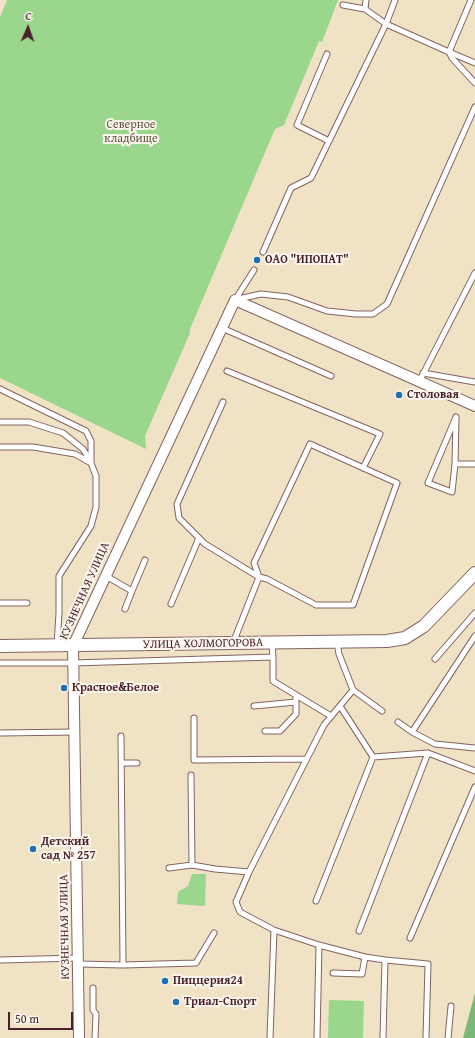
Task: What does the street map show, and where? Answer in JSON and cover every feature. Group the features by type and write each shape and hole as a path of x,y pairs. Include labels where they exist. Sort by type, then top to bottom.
{"street":[{"name":"КУЗНЕЧНАЯ УЛИЦА","path":"79,1038 73,646 235,300"},
{"path":"235,300 421,377 475,406"},
{"name":"УЛИЦА ХОЛМОГОРОВА","path":"0,646 387,641 405,638 424,626 475,572"}],"lane":[{"path":"365,9 366,0"},
{"path":"263,252 291,188 311,178 386,24 395,0"},
{"path":"471,0 450,52 452,58 475,83"},
{"path":"344,5 365,9 386,24 475,63"},
{"path":"327,54 297,126 329,141"},
{"path":"235,300 261,294 288,297 327,311 356,314 373,314 387,304 475,107"},
{"path":"235,300 254,270"},
{"path":"475,273 421,377 475,382"},
{"path":"222,328 331,376"},
{"path":"228,371 380,434 363,468"},
{"path":"0,389 86,431 91,441 91,463"},
{"path":"223,402 177,504 179,518 205,544 259,577 267,579 316,605 353,605 397,483 310,444 254,563 259,577 233,644"},
{"path":"456,417 456,456 455,464 452,492 428,483 456,417"},
{"path":"0,422 29,422 63,433 83,449 96,476 96,507 91,526 59,576 59,613 56,646"},
{"path":"0,447 33,447 54,450 75,454 91,463"},
{"path":"455,464 475,464"},
{"path":"170,604 199,538"},
{"path":"125,609 145,560"},
{"path":"106,576 132,591"},
{"path":"0,603 27,603"},
{"path":"435,659 475,613"},
{"path":"412,732 475,636"},
{"path":"337,642 339,654 353,690 382,711"},
{"path":"272,643 273,681 331,716"},
{"path":"0,663 73,663 272,657"},
{"path":"353,690 324,725 249,872 236,902 239,911 274,930 319,945 365,957 428,964 426,1038"},
{"path":"265,731 280,731 296,714 296,695"},
{"path":"254,706 296,702"},
{"path":"340,706 373,757"},
{"path":"194,718 194,760 306,759"},
{"path":"398,722 412,732 435,744 475,748"},
{"path":"0,733 74,732"},
{"path":"121,736 123,964"},
{"path":"373,757 428,753 475,771"},
{"path":"360,931 428,753"},
{"path":"316,901 373,757"},
{"path":"122,763 137,763"},
{"path":"191,776 192,865"},
{"path":"410,938 475,787"},
{"path":"169,868 192,865 249,872"},
{"path":"270,1038 274,930"},
{"path":"0,960 79,961 123,964 196,963 214,933"},
{"path":"316,1038 319,945"},
{"path":"333,973 362,974 365,957"},
{"path":"383,1038 386,960"},
{"path":"93,988 93,1010 96,1014 96,1038"},
{"path":"448,1038 451,1006"}],"green space":[{"name":"Северное кладбище","path":"7,0 338,0 322,42 319,41 284,125 275,129 190,329 190,333 145,436 146,449 0,378 0,17"},
{"path":"192,874 206,874 205,906 177,904 178,892 188,886"},
{"path":"475,993 475,1038 463,1038"},
{"path":"329,1000 364,1001 363,1038 328,1038"}],"place":[{"name":"ОАО \"ИПОПАТ\"","path":"257,260"},
{"name":"Столовая","path":"399,395"},
{"name":"Красное&Белое","path":"64,688"},
{"name":"Детский сад № 257","path":"33,849"},
{"name":"Пиццерия24","path":"165,981"},
{"name":"Триал-Спорт","path":"176,1002"}]}
